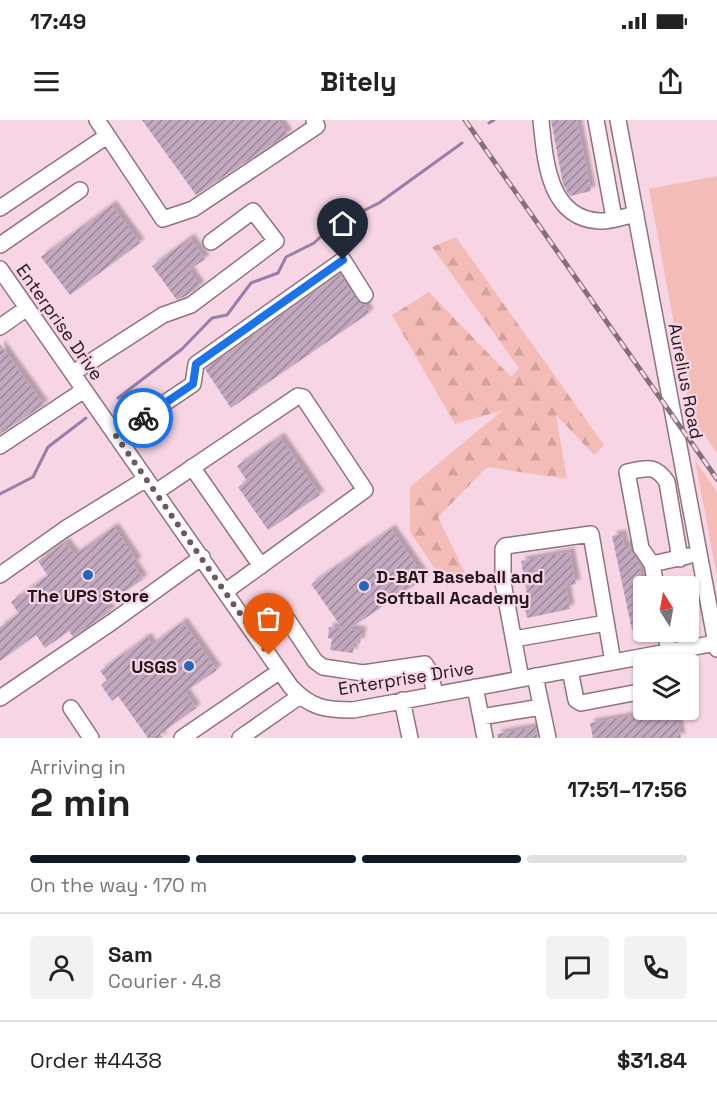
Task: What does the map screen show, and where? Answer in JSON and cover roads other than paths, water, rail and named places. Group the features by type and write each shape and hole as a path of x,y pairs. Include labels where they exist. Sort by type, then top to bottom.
{"street":[{"path":"97,120 163,219 193,209 317,126 314,120"},
{"path":"541,120 545,163 557,196 578,216 600,221 636,214"},
{"path":"596,120 614,218"},
{"name":"Aurelius Road","path":"620,120 716,646"},
{"path":"0,208 108,136"},
{"path":"0,245 80,190"},
{"path":"73,373 164,315 190,305 276,241 253,211 211,242"},
{"path":"116,436 193,384 196,364 343,260 365,295"},
{"name":"Enterprise Drive","path":"0,269 6,291 27,308 280,671 300,696 312,705 330,710 353,710 669,652 716,646"},
{"path":"0,327 27,308"},
{"path":"0,447 84,390"},
{"path":"156,492 298,396 303,397 365,490 226,591"},
{"path":"192,467 261,566"},
{"path":"654,576 652,564 641,548 627,472 650,468 661,473 667,482 680,559"},
{"path":"0,575 65,529 146,479"},
{"path":"548,738 541,707 514,639 503,583 502,557 505,546 591,534 613,662"},
{"path":"652,564 699,553"},
{"path":"0,698 202,557"},
{"path":"248,623 271,610 279,610 315,661 323,667 363,673 425,664 430,672 435,694"},
{"path":"514,639 606,623"},
{"path":"667,642 669,652"},
{"path":"570,670 576,700 581,703 633,693"},
{"path":"182,738 280,671"},
{"path":"475,687 485,738"},
{"path":"249,736 300,696"},
{"path":"402,700 410,738"},
{"path":"481,717 541,707"},
{"path":"71,708 91,738"}],"waterway":[{"path":"489,123 494,120"},
{"path":"118,398 182,349 212,318 227,315 251,283 278,273 286,257 314,243 331,227 379,203 462,143"},
{"path":"0,494 33,477 48,447 86,418"}],"railway":[{"path":"465,120 717,479"}],"place":[{"name":"The UPS Store","path":"88,575"},
{"name":"D-BAT Baseball and Softball Academy","path":"364,586"},
{"name":"USGS","path":"189,666"}]}
